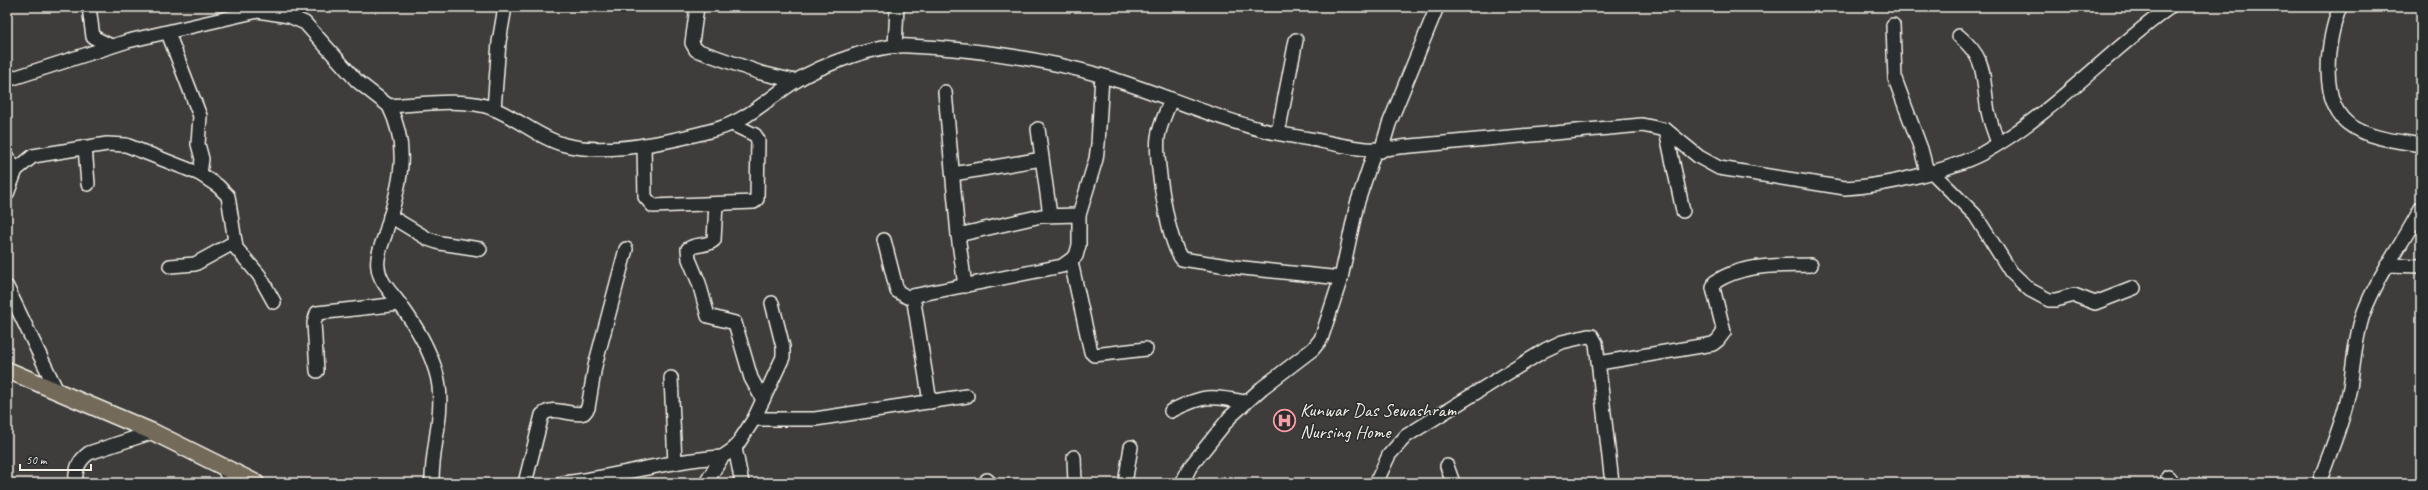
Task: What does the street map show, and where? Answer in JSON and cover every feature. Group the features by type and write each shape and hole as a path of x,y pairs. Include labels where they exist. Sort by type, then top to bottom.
{"main road":[{"path":"7,370 58,393 153,432 256,483"}],"street":[{"path":"89,7 93,37 111,46"},
{"path":"494,109 499,42 505,7"},
{"path":"697,7 692,43 696,50 761,73 795,81"},
{"path":"895,47 897,7"},
{"path":"1182,483 1190,467 1202,450 1245,402 1313,349 1326,329 1341,278 1357,204 1388,124 1437,7"},
{"path":"389,106 467,103 484,105 552,141 568,145 612,148 644,145 718,129 732,124 795,81 862,53 905,45 1004,54 1102,76 1258,129 1378,150 1642,125 1666,130 1699,157 1719,168 1790,178 1834,188 1864,187 1929,172 1982,153 1998,144 2063,95 2137,31 2170,7"},
{"path":"2340,7 2334,22 2328,65 2332,100 2336,111 2353,127 2372,135 2421,145"},
{"path":"7,80 111,46 258,11 289,11 305,23 358,81 389,106 398,124 402,149 402,168 378,267 388,289 400,304 431,356 439,381 440,399 432,483"},
{"path":"1893,25 1895,78 1929,172 1975,215 2011,272 2030,290 2040,296 2056,300 2074,295 2095,303 2134,288"},
{"path":"168,33 200,116 198,144 202,159 200,174"},
{"path":"1959,36 1976,52 1982,64 1986,83 1987,106 1998,144"},
{"path":"1278,133 1296,40"},
{"path":"884,240 897,291 907,298 1062,266 1071,262 1076,256 1079,245 1079,215 1096,159 1102,76"},
{"path":"945,92 958,235 965,286"},
{"path":"1171,99 1161,127 1158,156 1164,198 1176,247 1182,259 1234,267 1341,278"},
{"path":"644,145 646,197 653,206 754,202 757,199 758,140 755,135 732,124"},
{"path":"1038,129 1050,215"},
{"path":"1666,130 1683,210"},
{"path":"7,194 16,170 26,160 42,153 85,147 117,144 126,145 200,174 218,186 228,196 238,252 267,286 274,302"},
{"path":"85,147 88,184"},
{"path":"7,157 16,170"},
{"path":"953,174 1042,159"},
{"path":"716,204 714,240 711,243 692,246 688,249 688,259 699,283 708,316 735,323 751,378 763,400"},
{"path":"2319,483 2333,446 2350,388 2358,330 2370,296 2421,208"},
{"path":"958,235 1050,215 1079,215"},
{"path":"390,216 428,239 440,243 480,249"},
{"path":"170,266 195,264 235,242"},
{"path":"525,483 542,416 553,410 579,414 584,413 588,408 595,366 626,249"},
{"path":"1071,262 1091,352 1094,355 1146,349"},
{"path":"1598,363 1713,344 1724,332 1714,288 1715,282 1732,274 1762,265 1811,265"},
{"path":"2387,265 2421,266"},
{"path":"7,287 58,393"},
{"path":"913,296 930,402"},
{"path":"706,483 722,456 734,448 754,419 782,357 783,347 772,303"},
{"path":"317,371 314,323 317,313 400,304"},
{"path":"1376,483 1389,455 1406,436 1545,350 1575,338 1592,336 1596,343 1612,483"},
{"path":"672,378 675,462"},
{"path":"754,419 815,420 967,396"},
{"path":"1171,411 1193,401 1211,396 1245,402"},
{"path":"75,483 76,469 81,459 89,453 153,432"},
{"path":"1125,483 1131,447"},
{"path":"734,448 742,483"},
{"path":"562,483 599,479 696,458 722,456"},
{"path":"1074,457 1075,483"},
{"path":"1447,466 1453,483"},
{"path":"224,468 230,483"}],"place":[{"name":"Kunwar Das Sewashram Nursing Home","path":"1285,421"}]}
